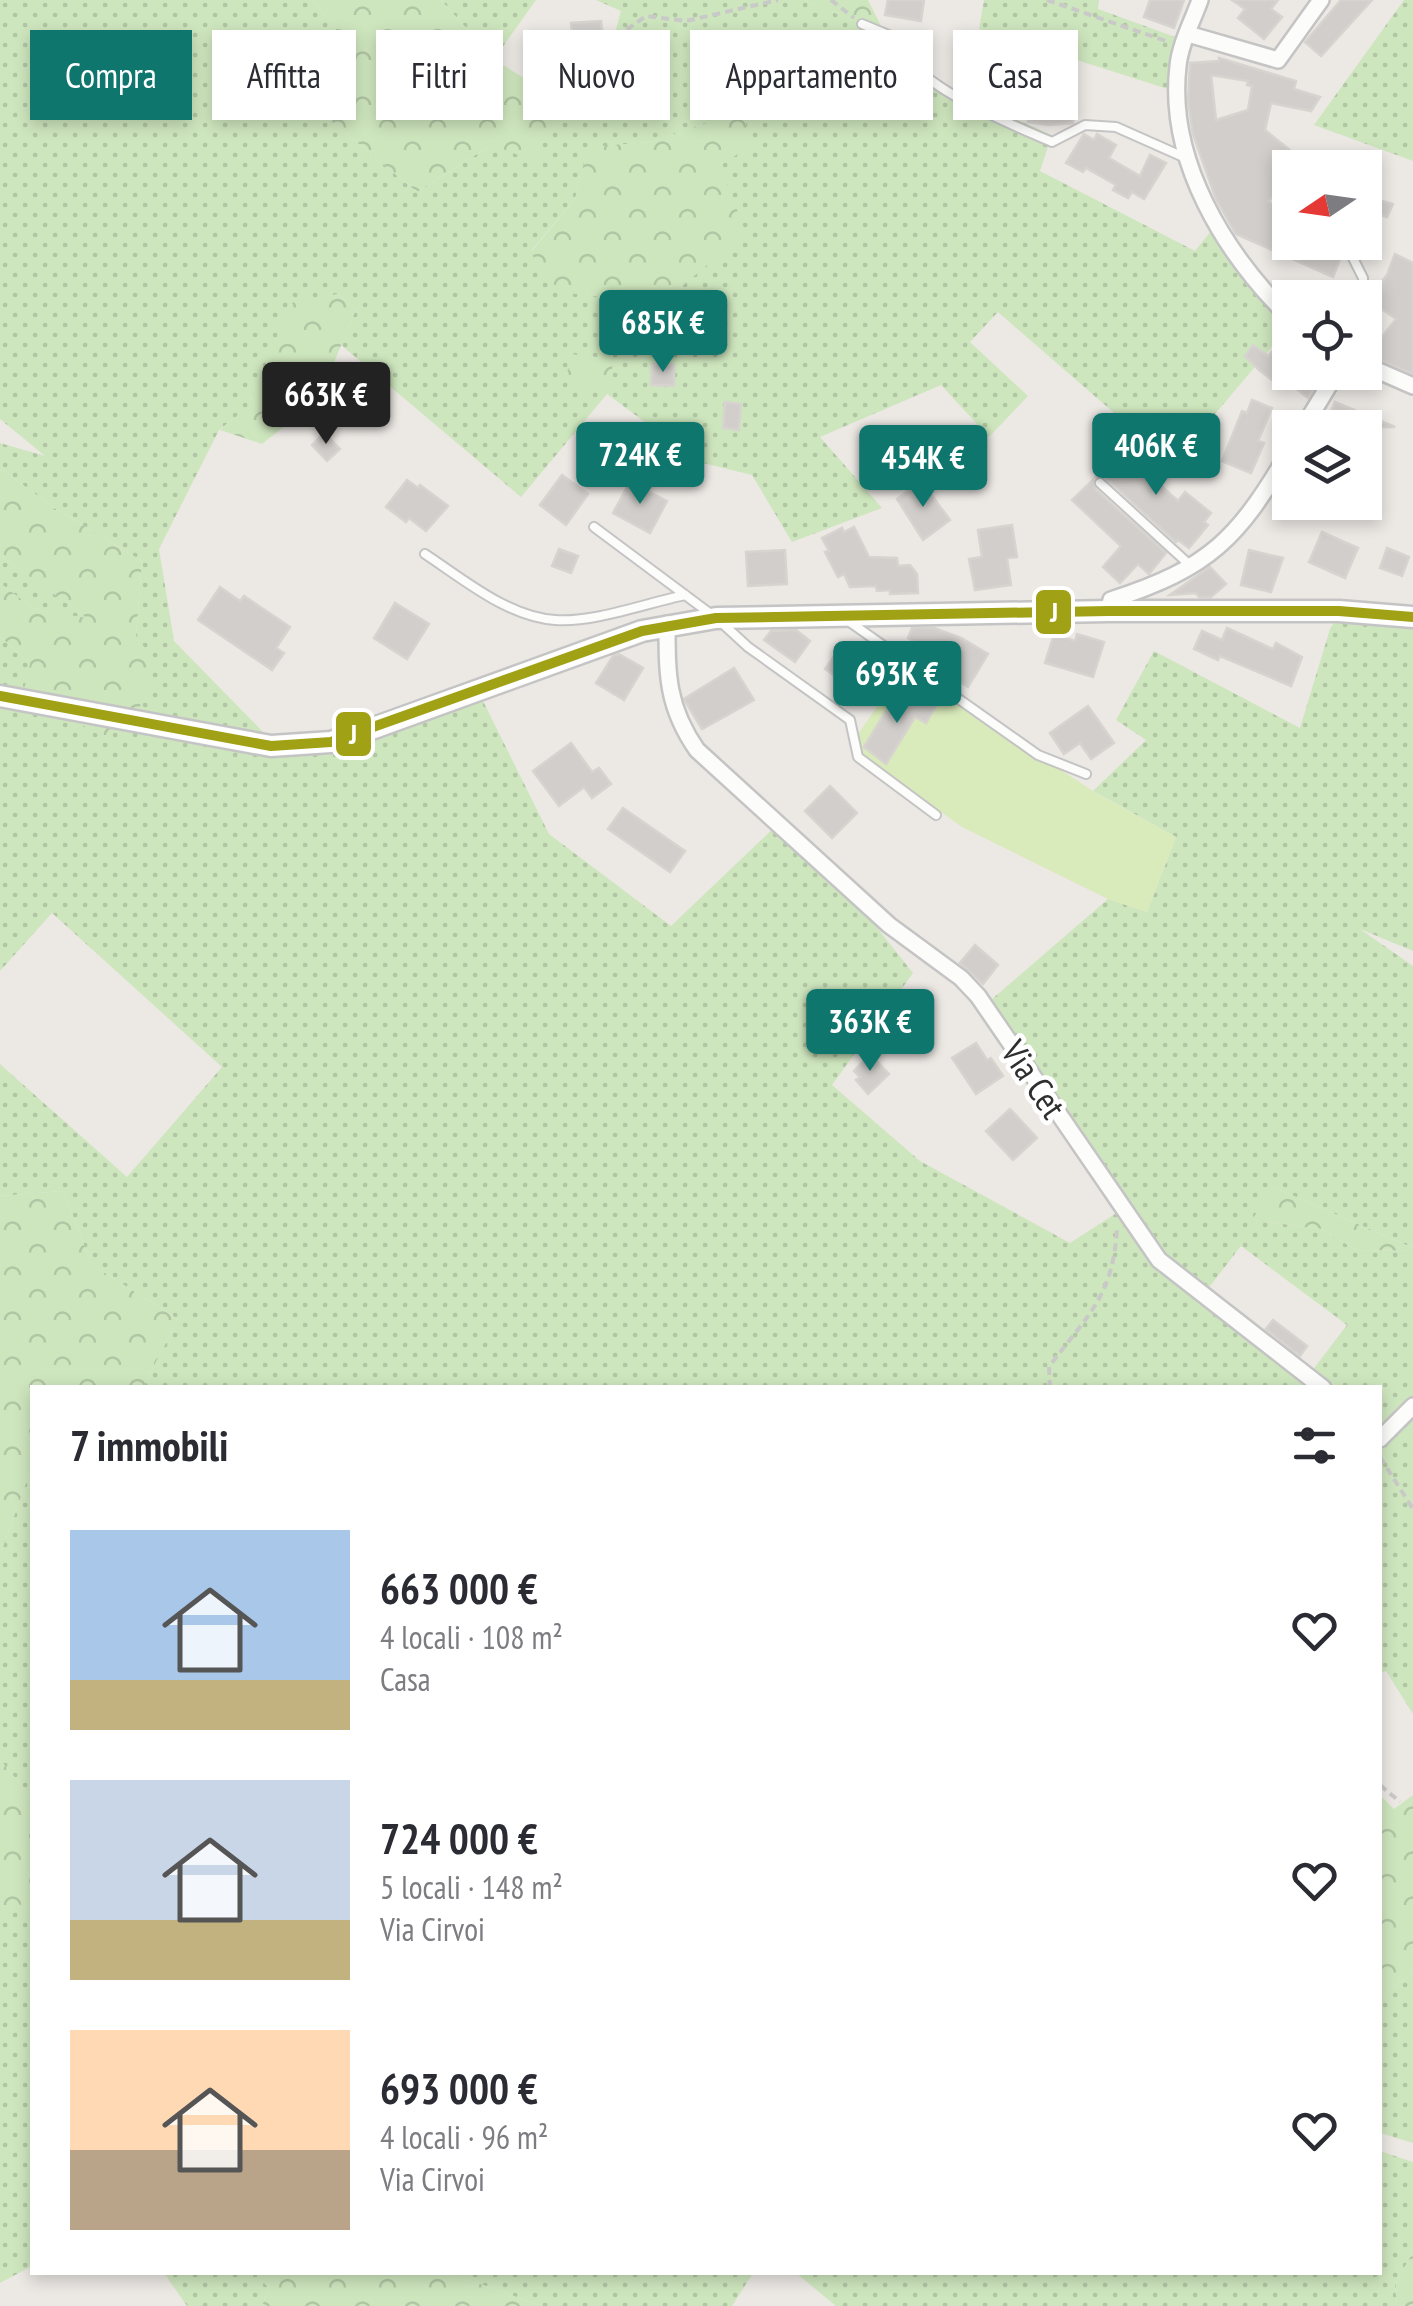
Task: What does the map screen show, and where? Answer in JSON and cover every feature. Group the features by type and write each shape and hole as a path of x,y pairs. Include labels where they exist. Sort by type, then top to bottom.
{"street":[{"path":"1200,0 1178,64 1178,106 1188,159 1196,186 1234,251 1272,296"},
{"path":"1188,34 1278,60 1322,0"},
{"path":"1382,372 1413,386"},
{"path":"1108,611 1111,600 1164,583 1234,534 1272,479"},
{"path":"0,696 241,742 300,746 360,733 667,624 716,618 1108,611 1339,611 1413,617"},
{"name":"Via Cet","path":"667,624 668,691 697,750 890,925 961,978 978,996 1159,1260 1318,1385"},
{"path":"1382,1437 1413,1406"}],"lane":[{"path":"862,24 896,38 899,52 912,68 1052,142 1084,125 1116,127 1188,159"},
{"path":"1100,482 1192,567"},
{"path":"594,528 850,720 858,756 936,815"},
{"path":"424,554 510,607 553,620 574,620 684,594"},
{"path":"841,616 1038,755 1086,774"}],"path":[{"path":"626,30 646,16 686,21 778,0"},
{"path":"830,0 862,24"},
{"path":"1047,0 1166,39 1178,84"},
{"path":"1050,1385 1049,1367 1093,1313 1115,1263 1119,1204"},
{"path":"1382,1460 1413,1509"},
{"path":"1382,1787 1400,1802"}],"green space":[{"path":"0,0 312,0 336,30 212,30 212,120 331,120 417,192 491,145 543,134 566,120 670,120 670,30 616,30 621,11 596,0 804,0 862,24 856,30 690,30 690,120 717,120 650,142 588,148 575,199 531,251 719,166 741,120 933,120 933,83 953,92 953,120 1018,120 1052,135 1040,171 1195,251 1219,221 1272,290 1272,346 1178,458 1113,412 998,312 970,342 1028,396 989,437 941,385 820,437 882,508 792,542 752,475 699,462 607,394 521,497 341,345 356,309 338,294 291,304 248,408 219,430 159,549 174,641 264,733 360,744 482,699 549,834 671,926 780,822 827,865 913,973 832,1085 920,1161 1070,1243 1129,1205 991,1000 1108,899 1147,912 1176,837 1093,791 1146,740 1116,720 1154,651 1300,728 1330,629 1347,602 1413,611 1413,951 1360,929 1413,966 1413,1248 1273,1187 1253,1220 1322,1229 1356,1250 1413,1251 1413,1714 1386,1671 1382,1672 1382,1385 144,1385 178,1319 92,1265 63,1191 0,1196 0,1064 127,1177 222,1067 52,913 0,971 0,636 30,664 136,636 142,561 54,508 0,468 0,443 45,456 0,419","holes":["1241,1246 1347,1325 1305,1380 1207,1290"]},
{"path":"312,0 441,0 468,30 376,30 376,120 503,120 503,65 523,78 523,120 566,120 543,134 538,162 491,145 417,192 331,121 356,120 356,30 336,28"},
{"path":"441,0 536,0 503,46 503,30 468,30"},
{"path":"804,0 868,0 881,26 855,30 861,24"},
{"path":"984,0 1099,0 1098,9 1178,38 1171,90 1078,60 1078,30 979,29"},
{"path":"1404,0 1413,0 1413,161 1314,125"},
{"path":"715,120 746,120 748,147 720,166 746,233 660,304 552,291 531,252 575,199 588,147 650,142"},
{"path":"338,294 356,309 319,399 262,444 220,430 248,407 291,303"},
{"path":"570,354 614,359 607,394 566,382"},
{"path":"0,468 54,508 142,561 136,636 156,663 139,709 104,738 24,690 30,664 0,636 0,583 34,609 87,618 0,555"},
{"path":"0,555 89,619 34,609 0,583"},
{"path":"904,667 1096,793 1176,837 1147,912 1108,899 962,827 850,746"},
{"path":"1273,1187 1413,1251 1356,1250 1322,1229 1252,1220"},
{"path":"63,1191 92,1265 178,1319 144,1385 30,1385 30,1472 0,1555 0,1196"},
{"path":"30,1472 30,1796 0,1760 0,1555"},
{"path":"0,1760 30,1796 30,1912 14,1900 0,1915"},
{"path":"1413,1795 1413,1973 1382,1996 1382,1797 1394,1809"},
{"path":"14,1899 30,1912 30,2267 0,2283 0,1915"},
{"path":"1413,1973 1413,2143 1382,2134 1382,1996"},
{"path":"1382,2152 1413,2162 1413,2252 1395,2285 1397,2306 836,2306 798,2275 1382,2275"},
{"path":"1413,2252 1413,2306 1397,2306 1395,2285"},
{"path":"165,2275 257,2275 269,2288 262,2306 187,2306"},
{"path":"257,2275 456,2275 541,2306 262,2306 269,2288"},
{"path":"456,2275 752,2275 732,2306 541,2306"}],"building":[{"path":"888,0 924,0 921,21 885,15"},
{"path":"1150,0 1184,0 1174,28 1144,17"},
{"path":"1232,0 1278,0 1271,9 1282,17 1264,39 1238,18 1245,9"},
{"path":"1341,0 1372,0 1321,56 1305,42"},
{"path":"601,21 602,30 572,30 571,23"},
{"path":"1219,58 1296,81 1294,89 1320,97 1311,111 1271,103 1265,130 1290,150 1272,150 1272,198 1268,201 1272,204 1272,250 1236,234 1216,199 1193,134 1188,101 1190,63","holes":["1211,75 1248,81 1247,85 1252,86 1248,110 1216,120"]},
{"path":"1028,120 1073,120 1048,125"},
{"path":"1084,134 1094,140 1097,134 1116,145 1109,158 1140,176 1150,155 1166,163 1144,199 1132,192 1128,198 1113,190 1116,185 1086,168 1083,172 1066,163"},
{"path":"1382,201 1393,204 1387,217 1382,215"},
{"path":"1395,254 1413,263 1413,374 1382,360 1382,337 1396,319 1382,309 1382,281"},
{"path":"1295,260 1340,260 1333,277"},
{"path":"1253,345 1268,356 1272,352 1272,380 1259,370 1245,356"},
{"path":"652,364 674,365 674,386 651,385"},
{"path":"1252,400 1272,408 1258,441 1264,443 1251,473 1222,461 1242,411 1247,413"},
{"path":"725,402 741,404 739,430 723,428"},
{"path":"1335,402 1354,410 1332,410"},
{"path":"324,433 340,449 327,461 312,445"},
{"path":"1131,448 1151,466 1146,472 1178,501 1185,492 1211,513 1204,522 1208,525 1189,548 1176,542 1105,477 1096,477 1119,451 1124,455"},
{"path":"562,475 588,494 566,525 540,505"},
{"path":"407,480 448,506 426,531 386,507"},
{"path":"1093,480 1095,489 1166,553 1149,574 1138,564 1120,583 1103,567 1121,546 1072,500"},
{"path":"921,481 950,520 923,540 897,499"},
{"path":"630,482 667,501 650,533 613,513"},
{"path":"1012,525 1017,557 1007,558 1011,585 975,590 969,559 982,557 978,530"},
{"path":"854,527 869,557 897,558 898,566 910,565 917,574 918,593 890,594 890,590 877,591 876,586 850,587 844,574 838,577 822,538"},
{"path":"1322,532 1358,548 1345,578 1309,562"},
{"path":"1387,548 1409,557 1402,576 1380,568"},
{"path":"559,549 578,556 571,573 552,566"},
{"path":"785,550 787,584 748,586 746,552"},
{"path":"1249,550 1283,558 1271,592 1241,585"},
{"path":"1210,567 1226,584 1211,597 1199,597 1196,593 1170,595"},
{"path":"220,587 240,601 244,596 290,627 276,648 284,653 272,670 198,620"},
{"path":"395,603 429,624 407,659 374,638"},
{"path":"912,628 934,628 988,654 968,687 940,670 946,661 908,638"},
{"path":"1227,628 1273,649 1276,643 1302,657 1291,686 1194,649 1202,631 1222,640"},
{"path":"796,630 810,641 795,662 764,640 771,631"},
{"path":"1054,634 1075,641 1077,634 1104,642 1093,677 1045,663"},
{"path":"842,645 873,666 857,691 825,669"},
{"path":"619,654 643,668 624,700 596,683 613,656"},
{"path":"734,668 754,700 702,729 684,699"},
{"path":"916,693 937,704 926,723 915,717 886,764 864,747 892,701 906,709"},
{"path":"1088,706 1114,743 1091,759 1080,743 1064,754 1050,733"},
{"path":"571,743 592,772 599,768 611,784 592,798 584,787 559,806 533,771"},
{"path":"830,786 857,813 832,838 805,811"},
{"path":"623,808 685,851 670,872 608,829"},
{"path":"975,945 998,965 983,984 960,963"},
{"path":"976,1043 1003,1076 976,1094 952,1058"},
{"path":"870,1054 889,1074 868,1094 854,1071"},
{"path":"1010,1109 1037,1138 1013,1160 986,1131"},
{"path":"1273,1320 1307,1346 1300,1356 1266,1329"}],"transit line":[{"name":"J","path":"0,696 271,746 331,742 642,631 716,618 1108,611 1339,611 1413,617"}]}
